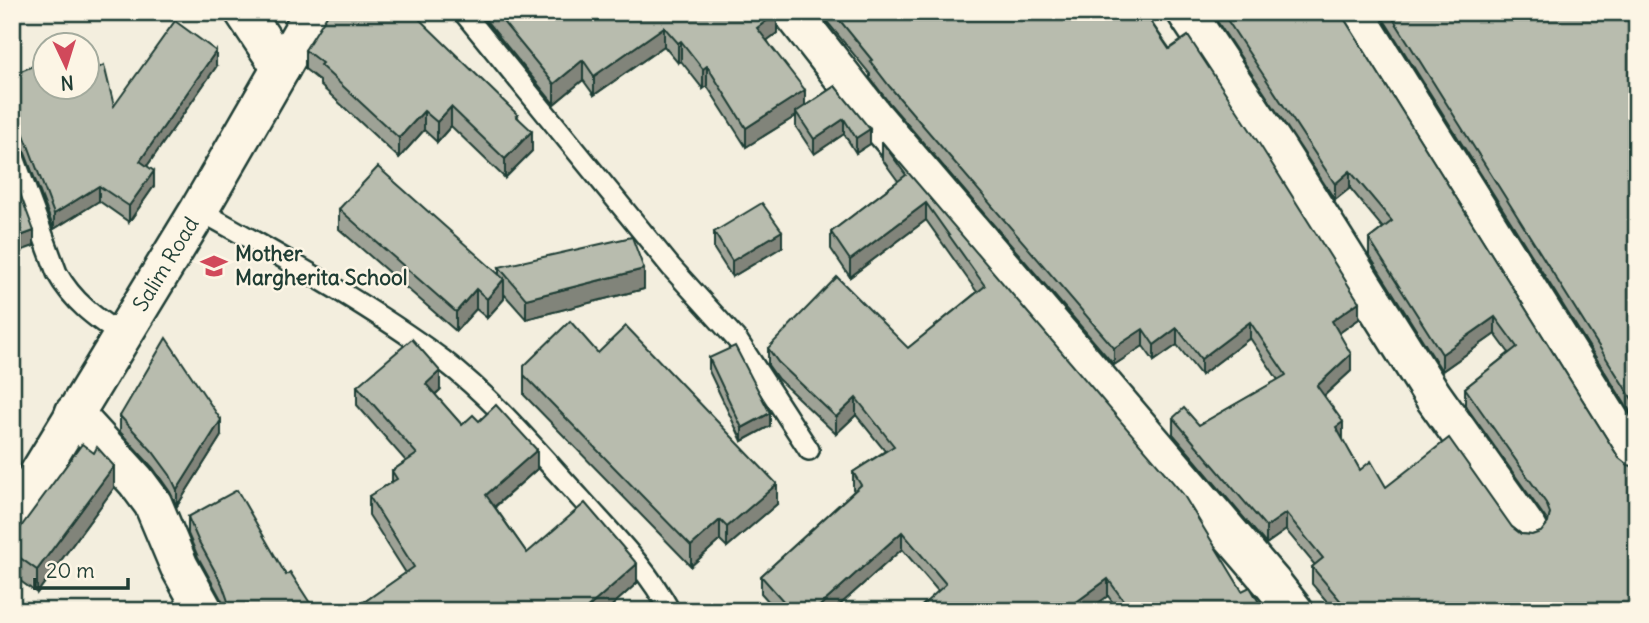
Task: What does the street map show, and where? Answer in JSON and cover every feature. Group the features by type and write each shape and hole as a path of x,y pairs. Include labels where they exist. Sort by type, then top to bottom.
{"street":[{"path":"244,12 281,68"},
{"name":"Salim Road","path":"12,517 199,210 303,30 317,12"},
{"path":"792,12 883,127 1294,611"},
{"path":"1186,12 1292,172 1433,396 1529,531"},
{"path":"1354,12 1637,463"},
{"path":"74,414 136,481 153,504 179,566 204,611"}],"lane":[{"path":"463,12 671,267 738,341 809,450"},
{"path":"12,152 57,273 66,289 89,314 122,336"},
{"path":"199,210 354,299 444,361 506,416 632,554 658,589 670,611"}],"building":[{"path":"329,12 412,12 532,131 505,159 451,107 437,122 424,111 399,138 320,65 322,63 305,50"},
{"path":"495,12 776,12 757,28 805,90 746,128 707,66 703,69 681,41 678,43 664,27 594,76 583,60 554,84"},
{"path":"833,12 1144,12 1169,49 1188,36 1359,302 1332,321 1351,354 1317,386 1343,422 1336,427 1360,470 1371,461 1386,487 1449,438 1512,527 1521,534 1541,532 1548,523 1550,513 1546,503 1465,388 1517,347 1495,317 1442,354 1369,239 1392,221 1350,171 1335,184 1222,12 1340,12 1619,458 1628,465 1637,467 1637,611 1349,611 1312,567 1323,558 1286,513 1266,527 1173,418 1184,408 1199,425 1286,375 1250,322 1201,359 1177,328 1154,345 1143,329 1114,348 890,87"},
{"path":"1389,12 1637,12 1637,407"},
{"path":"175,21 216,51 140,161 154,171 129,206 99,186 54,214 23,132 12,125 12,75 32,66 32,102 102,102 104,65 114,106"},
{"path":"835,86 870,129 856,138 844,119 814,139 796,112"},
{"path":"882,142 1183,494 1242,591 1250,587 1264,611 1131,611 1108,579 1064,611 916,611 946,584 902,532 814,611 792,611 761,576 861,485 853,472 894,446 856,398 836,417 778,362 768,348 837,277 908,348 985,286 926,203 850,260 831,232 906,175"},
{"path":"378,167 504,279 487,299 476,289 456,312 339,209"},
{"path":"12,172 34,231 12,239"},
{"path":"762,203 782,231 732,261 714,232"},
{"path":"632,237 644,269 526,299 499,267"},
{"path":"570,321 598,353 626,326 777,484 727,527 720,520 691,546 524,375 524,366"},
{"path":"166,338 221,420 177,490 153,452 120,416"},
{"path":"412,339 440,371 426,384 462,425 473,415 479,421 496,405 537,450 486,495 527,553 585,503 637,564 584,611 359,611 357,607 414,567 369,496 397,479 392,471 417,454 357,386"},
{"path":"735,346 770,413 742,428 709,358"},
{"path":"82,444 94,453 97,447 114,466 37,570 12,552 12,539"},
{"path":"237,490 286,575 290,572 310,603 298,611 234,611 228,601 188,517"}],"place":[{"name":"Mother Margherita School","path":"214,266"}]}
